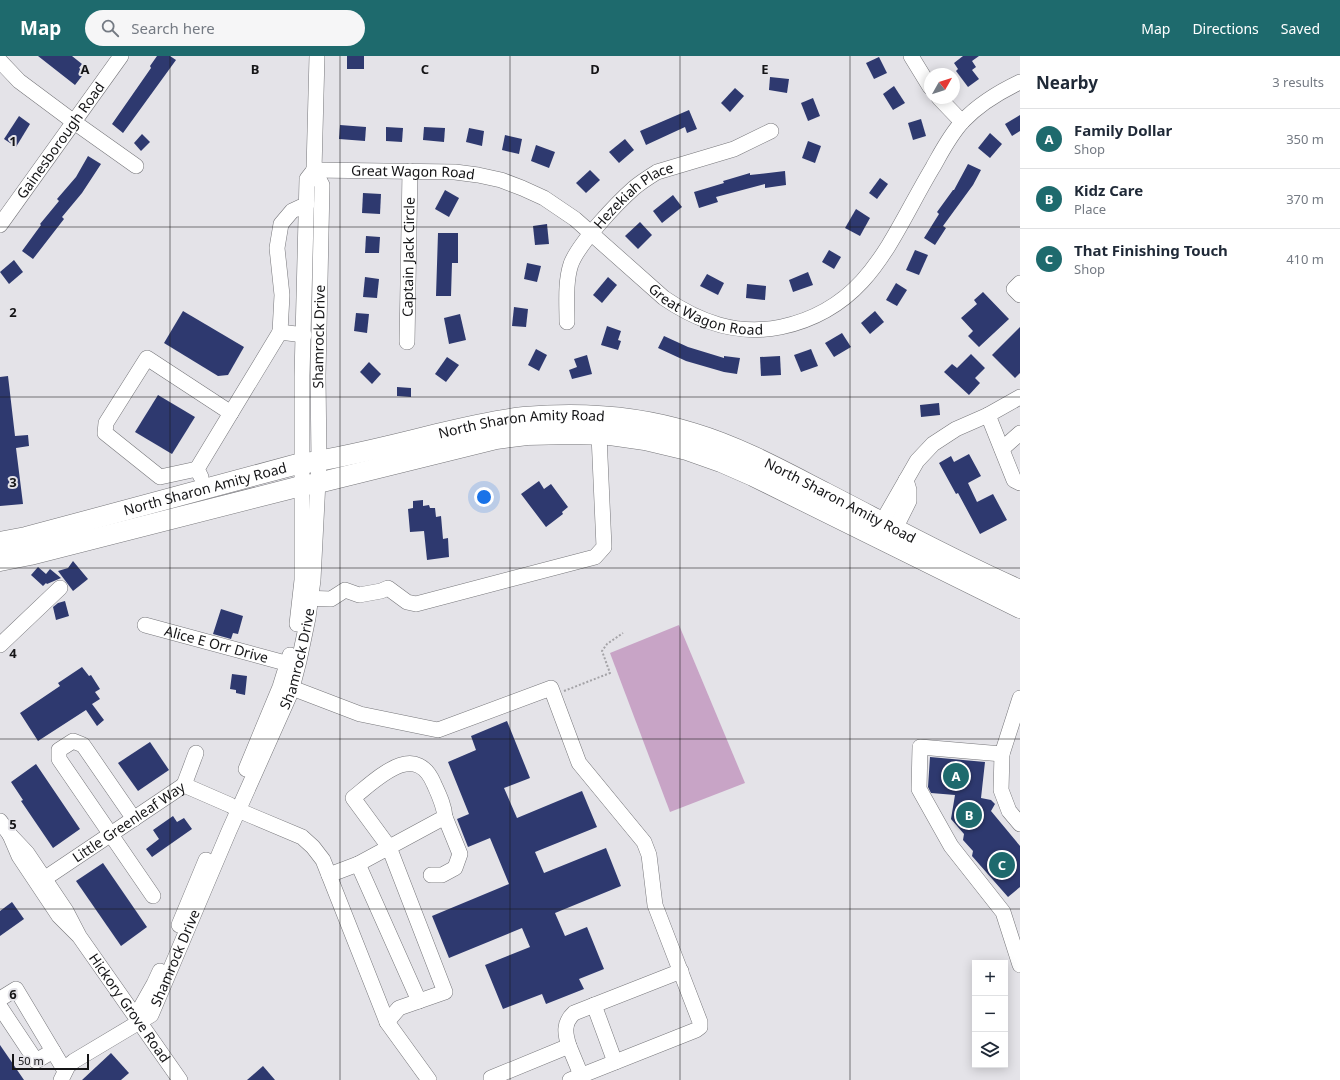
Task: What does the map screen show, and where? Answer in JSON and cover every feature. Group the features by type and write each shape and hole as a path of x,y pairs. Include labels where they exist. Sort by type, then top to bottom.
{"main road":[{"name":"North Sharon Amity Road","path":"0,542 26,538 208,488 310,462 493,421 549,415 612,417 648,422 685,431 727,445 760,459 888,525 1020,590"},
{"name":"North Sharon Amity Road","path":"0,561 30,556 310,484 496,439 549,434 599,435 645,440 687,450 721,462 804,501 1020,608"},
{"path":"804,501 827,505 870,526 884,530 888,525"}],"street":[{"name":"Gainesborough Road","path":"0,225 121,56"},
{"name":"Shamrock Drive","path":"310,462 318,376 322,185 314,170 317,56"},
{"path":"911,56 924,77"},
{"path":"0,62 19,81 136,166"},
{"name":"Great Wagon Road","path":"314,170 455,172 501,180 544,198 565,211 664,298 681,310 710,323 741,330 773,328 794,324 824,312 839,303 864,280 886,249 948,139 962,122 977,108 994,95 1020,82"},
{"path":"945,104 962,122"},
{"name":"Hezekiah Place","path":"567,322 567,289 571,265 579,249 634,188 657,172 734,149 771,131"},
{"name":"Shamrock Drive","path":"139,1021 141,1007 154,984 234,807 292,688 299,661 306,598 310,484 304,335 307,180 314,170"},
{"name":"Captain Jack Circle","path":"407,342 410,171"},
{"path":"160,477 197,469 280,332 282,295 277,248 281,224 292,211 307,204"},
{"path":"1020,283 1014,289 1020,295"},
{"path":"280,332 304,335"},
{"path":"160,477 105,433 106,423 147,358 231,413"},
{"path":"888,525 909,501 910,496 906,480 917,461 933,444 956,429 988,415 1020,397"},
{"path":"988,415 1014,480 1020,483"},
{"path":"1002,449 1020,433"},
{"path":"306,598 331,599 345,590 359,594 381,591 388,588 407,602 416,604 595,557 604,547 599,435"},
{"path":"197,469 208,488"},
{"path":"153,503 160,477"},
{"path":"0,645 60,588"},
{"name":"Shamrock Drive","path":"234,807 288,664 299,613 306,598"},
{"name":"Alice E Orr Drive","path":"145,625 288,664"},
{"path":"292,688 360,714 438,730 551,688 579,763 644,842 649,855 655,905 681,971 700,1022 700,1027 696,1030 576,1078 565,1035 565,1029 569,1017 594,1005 681,971"},
{"path":"1020,698 1016,722 1002,754 1001,790 1009,811 1020,824"},
{"path":"134,819 83,745 73,741 59,750 59,759 152,896"},
{"path":"1002,754 920,747 918,788 951,846 1003,912 1020,966"},
{"path":"184,785 196,753"},
{"path":"387,1022 399,1008 445,992 389,847 353,798 400,764 417,764 425,769 431,776 445,809 445,817 460,854 455,868 442,875 431,876"},
{"name":"Little Greenleaf Way","path":"44,879 184,785 302,838 313,847 323,860 387,1022 429,1080"},
{"path":"329,876 358,864 445,817"},
{"name":"Hickory Grove Road","path":"0,821 10,835 27,853 66,911 79,936 180,1080"},
{"name":"Hickory Grove Road","path":"10,835 19,856 58,916 79,936"},
{"path":"358,864 419,1001"},
{"path":"0,999 16,989 53,1051 63,1075"},
{"path":"594,1005 615,1062"},
{"path":"0,1007 36,1061 53,1051"},
{"path":"63,1075 68,1066 74,1061 139,1021"},
{"path":"491,1080 491,1078 569,1046"}],"path":[{"path":"559,693 610,673 602,651 607,644 623,633"}],"shaded area":[{"path":"679,625 745,783 670,812 610,653"}],"building":[{"path":"38,56 72,56 82,64 79,68 85,72 75,85"},
{"path":"157,56 170,56 176,60 123,133 112,124 151,68 150,66"},
{"path":"347,56 364,56 364,69 347,69"},
{"path":"963,56 979,56 972,61 976,67 972,70 979,79 968,87 960,76 960,68 957,68 954,63"},
{"path":"879,57 887,73 874,79 866,63"},
{"path":"770,77 789,79 787,93 769,90"},
{"path":"894,86 905,103 893,110 883,94"},
{"path":"735,88 744,96 730,112 721,103"},
{"path":"813,98 820,116 808,121 801,103"},
{"path":"689,110 697,129 687,133 685,127 646,145 640,131"},
{"path":"1020,115 1020,131 1012,136 1005,124"},
{"path":"19,116 30,124 16,147 4,139"},
{"path":"921,119 926,136 913,140 908,123"},
{"path":"340,125 366,127 365,141 339,139"},
{"path":"386,127 403,128 402,142 386,141"},
{"path":"424,127 445,128 444,142 423,140"},
{"path":"469,128 484,131 482,146 466,142"},
{"path":"990,133 1002,144 990,158 978,148"},
{"path":"142,134 150,142 141,151 134,143"},
{"path":"505,135 522,139 519,154 502,150"},
{"path":"625,139 634,150 619,163 609,152"},
{"path":"808,141 821,146 815,163 802,158"},
{"path":"536,145 555,152 549,168 531,161"},
{"path":"88,156 101,164 82,193 62,217 64,219 33,259 22,251 41,225 40,224 59,201 57,199 76,177"},
{"path":"968,164 981,170 973,185 943,226 946,228 935,245 924,238 939,214 937,212 954,190"},
{"path":"590,170 600,180 586,193 576,183"},
{"path":"785,171 786,185 765,188 765,184 716,197 718,202 699,208 694,192 750,173 750,175"},
{"path":"880,178 888,184 877,199 869,193"},
{"path":"445,190 459,198 449,217 435,209"},
{"path":"363,193 381,194 380,214 362,213"},
{"path":"673,195 682,207 662,223 653,211"},
{"path":"856,209 870,218 860,236 845,228"},
{"path":"640,222 652,235 638,249 625,236"},
{"path":"547,224 549,244 535,245 533,226"},
{"path":"438,233 458,233 458,263 452,263 451,296 436,296"},
{"path":"366,236 380,237 379,253 365,253"},
{"path":"829,250 841,257 834,269 822,262"},
{"path":"915,250 928,255 919,275 906,270"},
{"path":"14,260 23,272 9,284 0,272"},
{"path":"527,263 541,266 537,282 524,279"},
{"path":"808,272 813,285 793,292 789,280"},
{"path":"707,274 724,283 718,295 700,286"},
{"path":"365,277 379,279 377,298 363,297"},
{"path":"608,277 617,285 602,303 593,295"},
{"path":"896,283 907,290 897,306 886,300"},
{"path":"747,284 766,286 765,300 746,298"},
{"path":"983,292 1009,319 979,347 968,336 973,331 961,318 977,304 974,300"},
{"path":"514,307 528,309 526,327 512,326"},
{"path":"183,311 244,347 228,375 218,376 164,343"},
{"path":"875,311 884,322 870,334 861,323"},
{"path":"356,313 369,314 367,333 354,331"},
{"path":"460,314 466,340 449,344 444,318"},
{"path":"607,326 621,331 618,340 621,341 618,350 601,345"},
{"path":"1020,327 1020,373 1015,378 992,355"},
{"path":"842,333 851,347 834,357 825,343"},
{"path":"664,336 688,347 724,358 724,356 740,358 737,374 724,372 686,361 658,348"},
{"path":"536,349 547,355 539,371 528,365"},
{"path":"811,349 818,366 801,372 794,355"},
{"path":"971,354 985,368 975,378 980,383 969,395 944,372 952,364 957,368"},
{"path":"587,355 592,374 572,379 569,370 577,367 574,359"},
{"path":"780,356 781,375 761,376 760,357"},
{"path":"447,357 459,365 446,382 435,374"},
{"path":"369,362 381,374 372,384 360,372"},
{"path":"8,376 15,436 28,435 29,446 16,448 23,504 0,506 0,377"},
{"path":"397,387 411,388 411,397 397,396"},
{"path":"158,395 195,417 172,454 135,432"},
{"path":"939,403 940,415 921,417 920,405"},
{"path":"969,454 981,476 968,483 977,502 993,494 1007,520 980,534 958,493 956,494 939,463 951,456 954,462"},
{"path":"539,481 544,489 551,484 568,507 562,512 563,514 546,527 521,494"},
{"path":"423,500 423,506 429,505 430,508 435,508 436,517 441,516 443,539 448,538 449,557 427,560 424,531 410,532 408,509 413,508 413,501"},
{"path":"73,561 88,579 73,591 58,571 68,568"},
{"path":"38,567 46,574 50,569 61,578 47,584 46,583 43,586 31,575"},
{"path":"65,601 69,616 56,620 53,607 58,603"},
{"path":"221,609 243,616 238,634 233,633 231,639 213,634"},
{"path":"82,667 89,676 91,675 100,689 95,692 100,699 92,704 104,720 97,726 86,710 38,741 20,713 60,686 58,683"},
{"path":"232,674 247,676 245,695 236,693 236,690 230,689"},
{"path":"507,721 530,778 504,788 517,818 582,791 597,827 535,852 544,873 606,848 621,886 555,913 565,936 587,927 604,969 579,979 584,989 546,1004 542,994 503,1009 485,965 530,947 522,928 449,958 432,916 509,884 490,838 468,847 457,819 469,814 448,762 476,750 471,736"},
{"path":"150,742 169,770 138,791 118,763"},
{"path":"930,757 985,762 981,798 991,800 995,804 991,811 1020,846 1020,887 1008,897 972,856 973,851 963,840 964,834 951,819 955,795 931,793 928,787"},
{"path":"36,764 80,829 53,848 21,801 23,800 11,782"},
{"path":"173,816 177,822 184,818 192,829 152,857 146,849 159,839 153,830"},
{"path":"103,863 147,927 121,946 76,881"},
{"path":"12,902 24,919 0,936 0,911"},
{"path":"0,1045 24,1080 0,1080"},
{"path":"111,1053 129,1073 121,1080 82,1080"},
{"path":"263,1066 275,1080 247,1080"}],"place":[{"name":"Family Dollar","path":"956,776"},
{"name":"Kidz Care","path":"969,815"},
{"name":"That Finishing Touch","path":"1002,865"}]}
